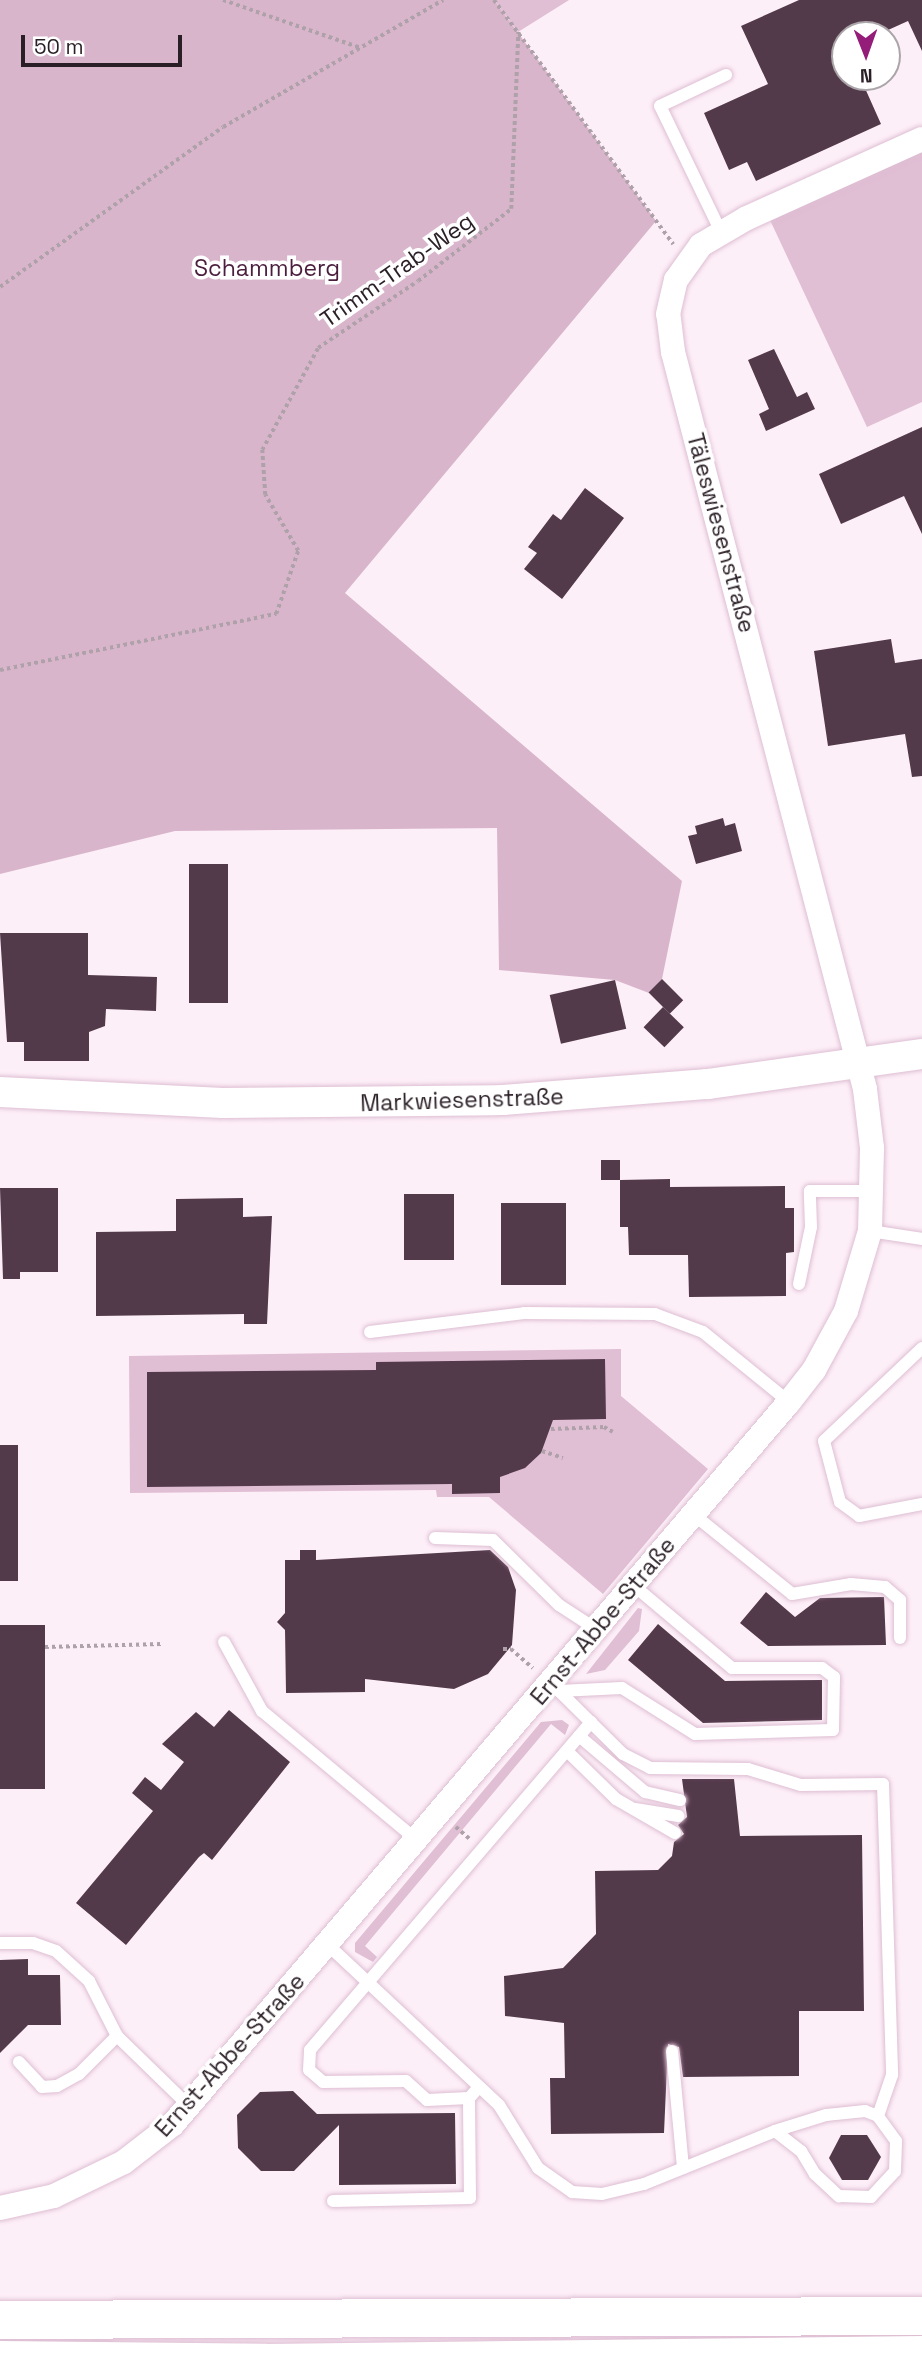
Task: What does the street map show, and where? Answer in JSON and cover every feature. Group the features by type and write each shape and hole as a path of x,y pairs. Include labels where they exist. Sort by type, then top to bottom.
{"highway":[{"path":"0,2320 922,2316"},
{"path":"0,2360 265,2363 922,2355"}],"street":[{"path":"686,262 721,232 922,139"},
{"name":"Täleswiesenstraße","path":"686,262 668,314 673,352 860,1063"},
{"name":"Markwiesenstraße","path":"0,1092 223,1104 439,1102 708,1084 922,1054"},
{"name":"Ernst-Abbe-Straße","path":"0,2208 54,2196 124,2162 189,2106 441,1814 548,1681 596,1629 789,1402 840,1323 870,1231 872,1191 860,1063"}],"lane":[{"path":"721,232 660,106 726,75"},
{"path":"799,1284 811,1227 810,1191 872,1191"},
{"path":"870,1231 922,1239"},
{"path":"370,1332 524,1313 655,1314 704,1332 789,1402"},
{"path":"922,1348 824,1441 840,1502 859,1516 922,1504"},
{"path":"693,1514 792,1594 851,1584 885,1587 900,1600 900,1638"},
{"path":"435,1538 493,1540 559,1605 596,1629"},
{"path":"548,1681 622,1688 695,1734 833,1730 834,1677 822,1668 732,1668 633,1585"},
{"path":"224,1642 262,1711 418,1841"},
{"path":"548,1681 623,1754 650,1768 748,1769 802,1785 883,1784 892,2076 878,2116"},
{"path":"469,2098 427,2100 406,2081 323,2082 309,2070 310,2050 591,1722"},
{"path":"579,1736 645,1792 680,1800"},
{"path":"567,1751 616,1799 675,1833"},
{"path":"635,1809 678,1816"},
{"path":"0,1943 33,1943 56,1951 89,1981 117,2036 189,2106"},
{"path":"328,1945 479,2087 512,2121 538,2168 572,2192 623,2191 775,2131 850,2111 878,2116 896,2141 898,2157 886,2185 871,2197 852,2199 828,2189 802,2151 775,2131"},
{"path":"19,2062 42,2087 57,2087 79,2074 117,2036"},
{"path":"672,2051 683,2167"},
{"path":"333,2201 470,2198 469,2098 479,2087"}],"path":[{"path":"223,0 360,48"},
{"path":"0,287 223,127 443,0"},
{"path":"495,0 686,262"},
{"name":"Trimm-Trab-Weg","path":"0,670 276,614 298,551 265,495 262,450 318,348 418,281 512,209 518,32"},
{"path":"551,1429 604,1427 613,1432"},
{"path":"542,1451 563,1458"},
{"path":"45,1647 161,1644"},
{"path":"503,1649 548,1681"},
{"path":"441,1814 482,1849"}],"shaded area":[{"path":"494,0 569,0 518,32"},
{"path":"922,152 922,402 867,427 770,220"},
{"path":"621,1349 621,1396 708,1469 603,1594 489,1497 437,1497 436,1490 130,1493 129,1356"},
{"path":"638,1608 642,1609 639,1631 605,1670 586,1674"},
{"path":"562,1720 569,1725 565,1735 551,1724 365,1946 377,1957 373,1962 355,1952 355,1943 541,1722"}],"green space":[{"name":"Schammberg","path":"0,0 494,0 656,221 345,593 682,881 662,979 649,993 615,980 499,970 497,828 175,831 0,874"}],"building":[{"path":"799,0 922,0 922,51 908,21 901,24 901,21 831,21 831,91 866,91 881,124 756,181 747,162 729,170 704,113 768,84 741,26"},
{"path":"774,349 797,397 807,392 815,409 766,431 759,414 769,409 748,360"},
{"path":"922,427 922,534 904,496 841,524 819,474"},
{"path":"585,488 624,518 562,599 524,569 537,553 528,547 553,514 561,520"},
{"path":"891,639 895,663 922,659 922,776 912,777 905,734 828,746 814,651"},
{"path":"723,818 725,826 735,823 742,851 696,864 688,836 697,834 695,826"},
{"path":"189,864 228,864 228,1003 189,1003"},
{"path":"0,933 88,933 88,975 157,977 156,1011 106,1009 105,1026 89,1032 89,1061 24,1061 24,1042 7,1042"},
{"path":"662,979 683,1000 670,1014 649,992"},
{"path":"615,980 626,1029 561,1044 550,995"},
{"path":"663,1007 684,1027 664,1047 644,1027"},
{"path":"601,1160 620,1160 620,1180 601,1180"},
{"path":"670,1179 670,1187 785,1186 785,1208 794,1208 794,1252 786,1253 786,1296 689,1297 688,1255 629,1255 628,1227 620,1227 620,1180"},
{"path":"0,1188 58,1188 58,1272 20,1272 20,1279 3,1279"},
{"path":"404,1194 454,1194 454,1260 404,1260"},
{"path":"243,1198 243,1217 272,1216 267,1324 244,1324 244,1314 96,1316 96,1232 176,1231 176,1199"},
{"path":"501,1203 566,1203 566,1285 501,1285"},
{"path":"605,1359 606,1419 553,1420 541,1453 525,1468 500,1477 500,1493 452,1494 452,1484 147,1487 147,1372 376,1370 376,1362"},
{"path":"0,1445 18,1445 18,1581 0,1581"},
{"path":"300,1550 316,1550 316,1560 490,1550 508,1567 516,1590 512,1645 488,1674 454,1689 365,1679 365,1692 286,1693 285,1630 277,1622 285,1613 285,1560 300,1560"},
{"path":"766,1592 795,1617 820,1598 884,1597 886,1645 768,1646 740,1623"},
{"path":"658,1624 725,1681 822,1680 822,1720 703,1723 628,1660"},
{"path":"0,1625 45,1625 45,1789 0,1789"},
{"path":"229,1710 290,1762 212,1860 204,1853 199,1857 126,1945 76,1903 153,1811 132,1793 145,1777 161,1790 184,1762 162,1744 196,1712 214,1727"},
{"path":"682,1779 734,1779 740,1836 862,1835 864,2011 799,2011 799,2076 683,2077 679,2047 668,2044 664,2133 551,2134 550,2078 565,2078 564,2023 505,2016 504,1976 563,1968 596,1934 595,1871 658,1870 672,1856 674,1842 684,1834 678,1825 687,1817"},
{"path":"28,1959 28,1975 60,1975 61,2025 28,2025 0,2053 0,1960"},
{"path":"293,2091 317,2114 455,2113 456,2184 339,2185 339,2125 294,2171 261,2171 238,2148 237,2115 260,2092"},
{"path":"841,2135 867,2135 881,2157 868,2180 842,2180 829,2158"}]}
